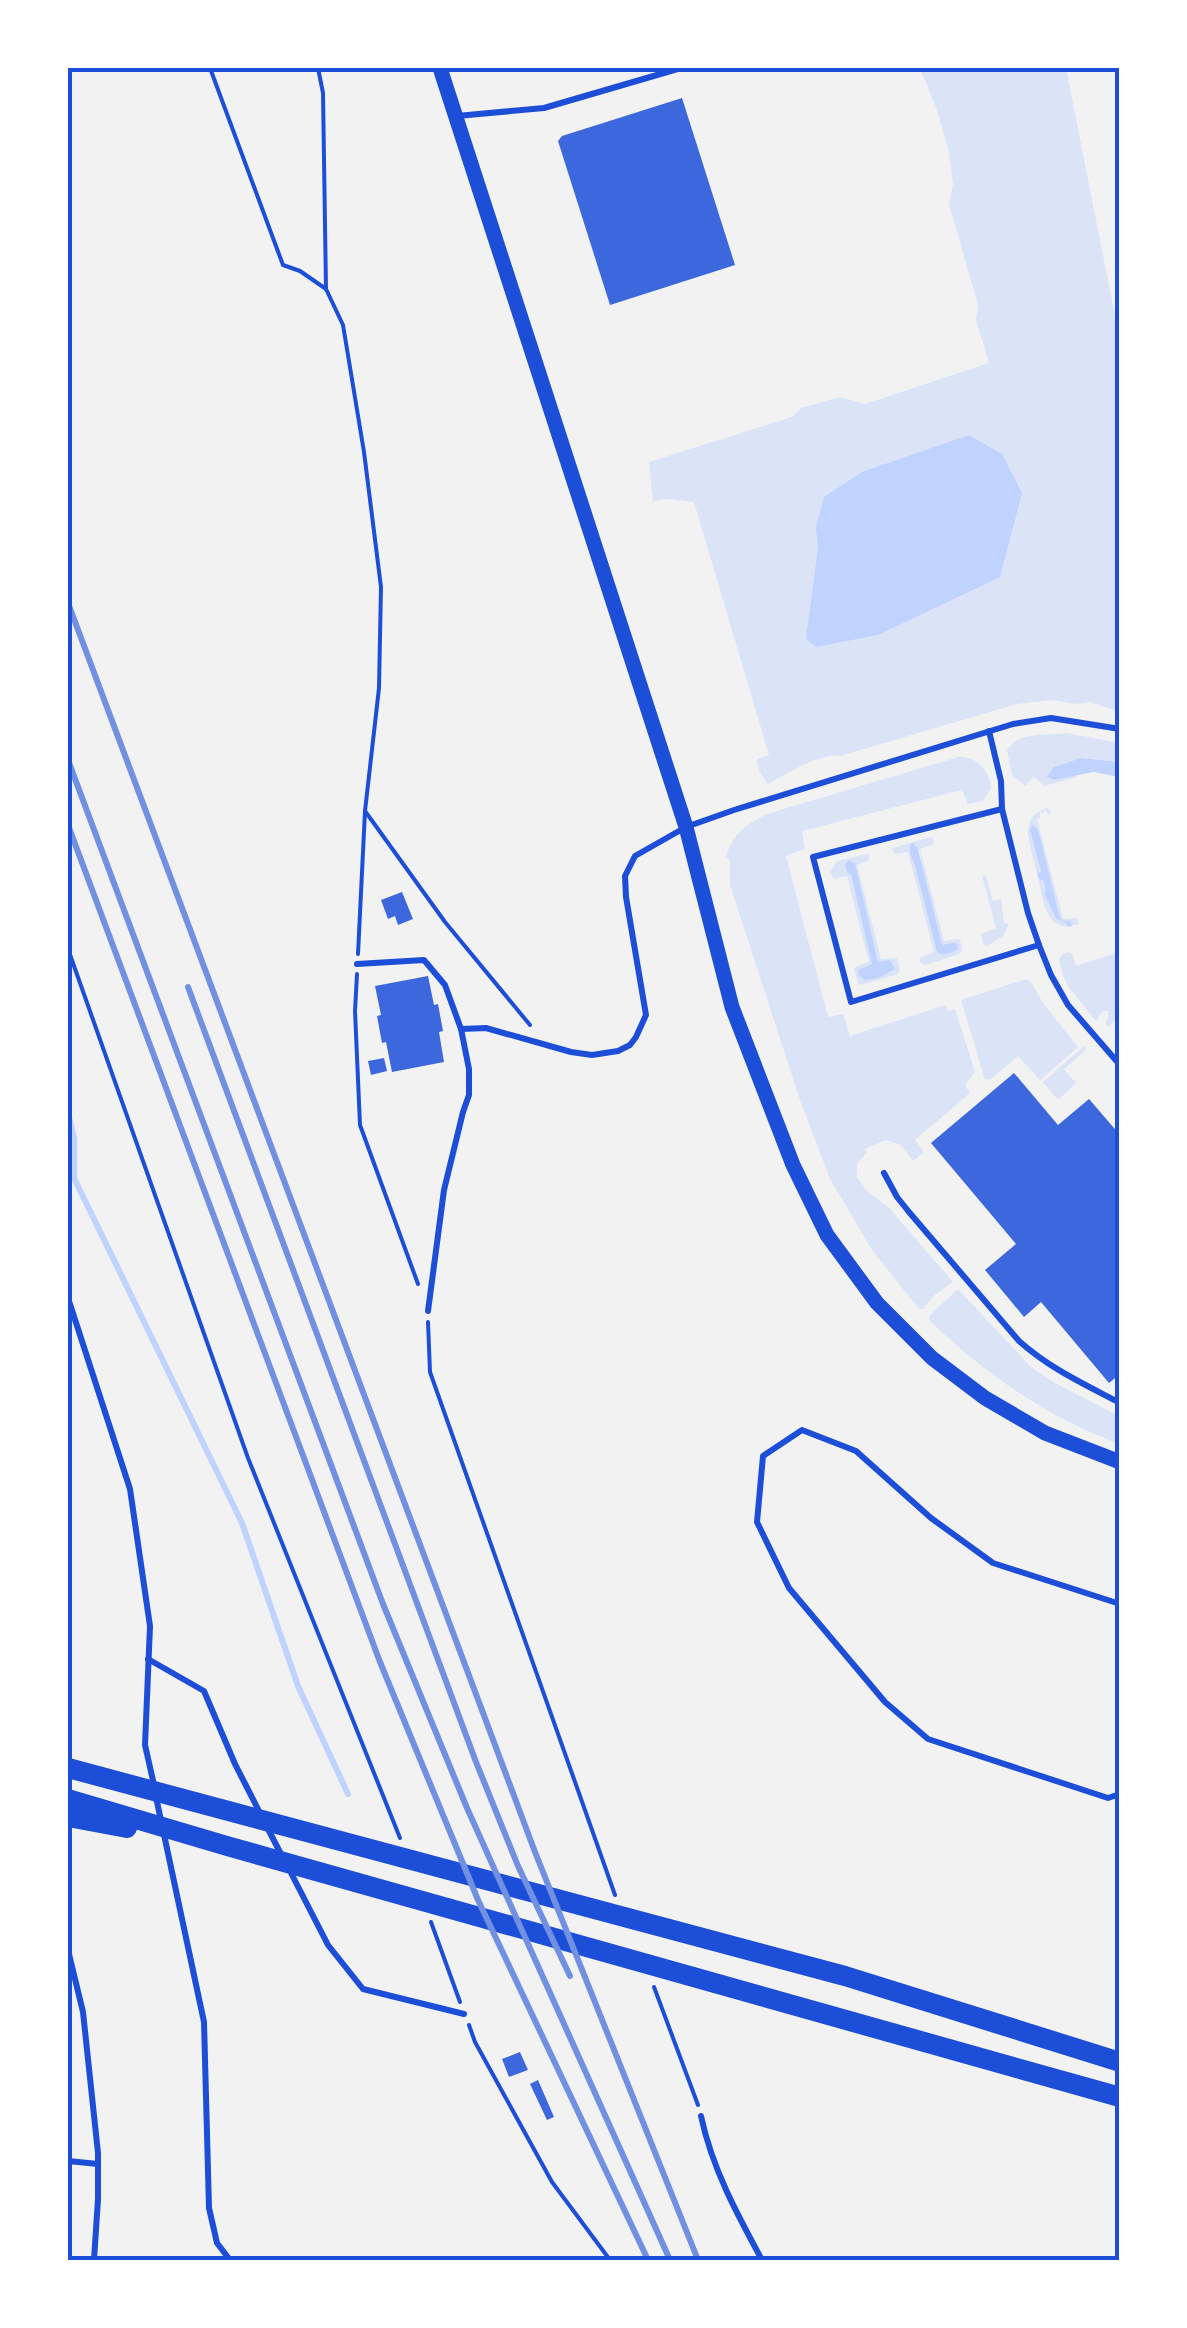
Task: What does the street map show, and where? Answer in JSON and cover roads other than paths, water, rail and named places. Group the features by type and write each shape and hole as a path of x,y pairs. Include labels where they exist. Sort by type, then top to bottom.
{"highway":[{"path":"68,1768 845,1976 1120,2062"},
{"path":"68,1799 1120,2097"},
{"path":"68,1817 227,1846"}],"main road":[{"path":"440,68 686,827 732,1007 793,1165 828,1235 877,1303 932,1358 985,1398 1045,1433 1120,1462"}],"lane":[{"path":"456,116 544,108 681,68"},
{"path":"461,1029 486,1028 571,1052 602,1055 630,1045 646,1015 625,876 635,856 686,827 1029,720 1051,718 1120,729"},
{"path":"988,731 1001,781 1002,809 1028,913 1051,976 1068,1005 1120,1065"},
{"path":"1002,809 813,857 851,1002 1039,945"},
{"path":"357,964 424,960 445,985 461,1029 470,1095 444,1190 428,1311"},
{"path":"884,1173 897,1197 1018,1342 1062,1374 1120,1403"},
{"path":"68,1298 130,1488 150,1626 145,1745 204,2022 209,2208 217,2243 230,2260"},
{"path":"1120,1604 992,1563 932,1518 856,1451 802,1430 763,1456 758,1522 789,1588 885,1702 928,1739 1108,1798 1120,1794"},
{"path":"148,1659 204,1691 235,1764 328,1945 363,1989 464,2014"},
{"path":"68,1950 83,2012 98,2164 94,2260"},
{"path":"702,2116 708,2148 762,2260"},
{"path":"68,2161 98,2164"}],"water":[{"path":"969,435 1002,454 1022,493 1000,577 878,635 816,647 806,639 818,547 816,527 824,497 862,472"},
{"path":"1081,758 1119,762 1119,777 1094,772 1053,780 1047,776 1054,767"},
{"path":"1032,825 1040,837 1059,915 1072,926 1067,927 1056,918 1044,893 1043,880 1037,874 1041,871"},
{"path":"913,843 918,849 942,945 958,944 957,950 949,953 937,952 910,853"},
{"path":"848,861 855,863 878,962 890,960 895,969 878,978 865,980 859,976 858,970 872,964 851,875 846,870"}],"waterway":[{"path":"68,1113 74,1138 74,1178 242,1523 298,1686 348,1794"}],"railway":[{"path":"68,603 535,1852 698,2260"},
{"path":"68,760 383,1604 467,1808 670,2260"},
{"path":"68,825 380,1662 478,1900 648,2260"},
{"path":"188,987 476,1762 518,1866 570,1976"}]}
